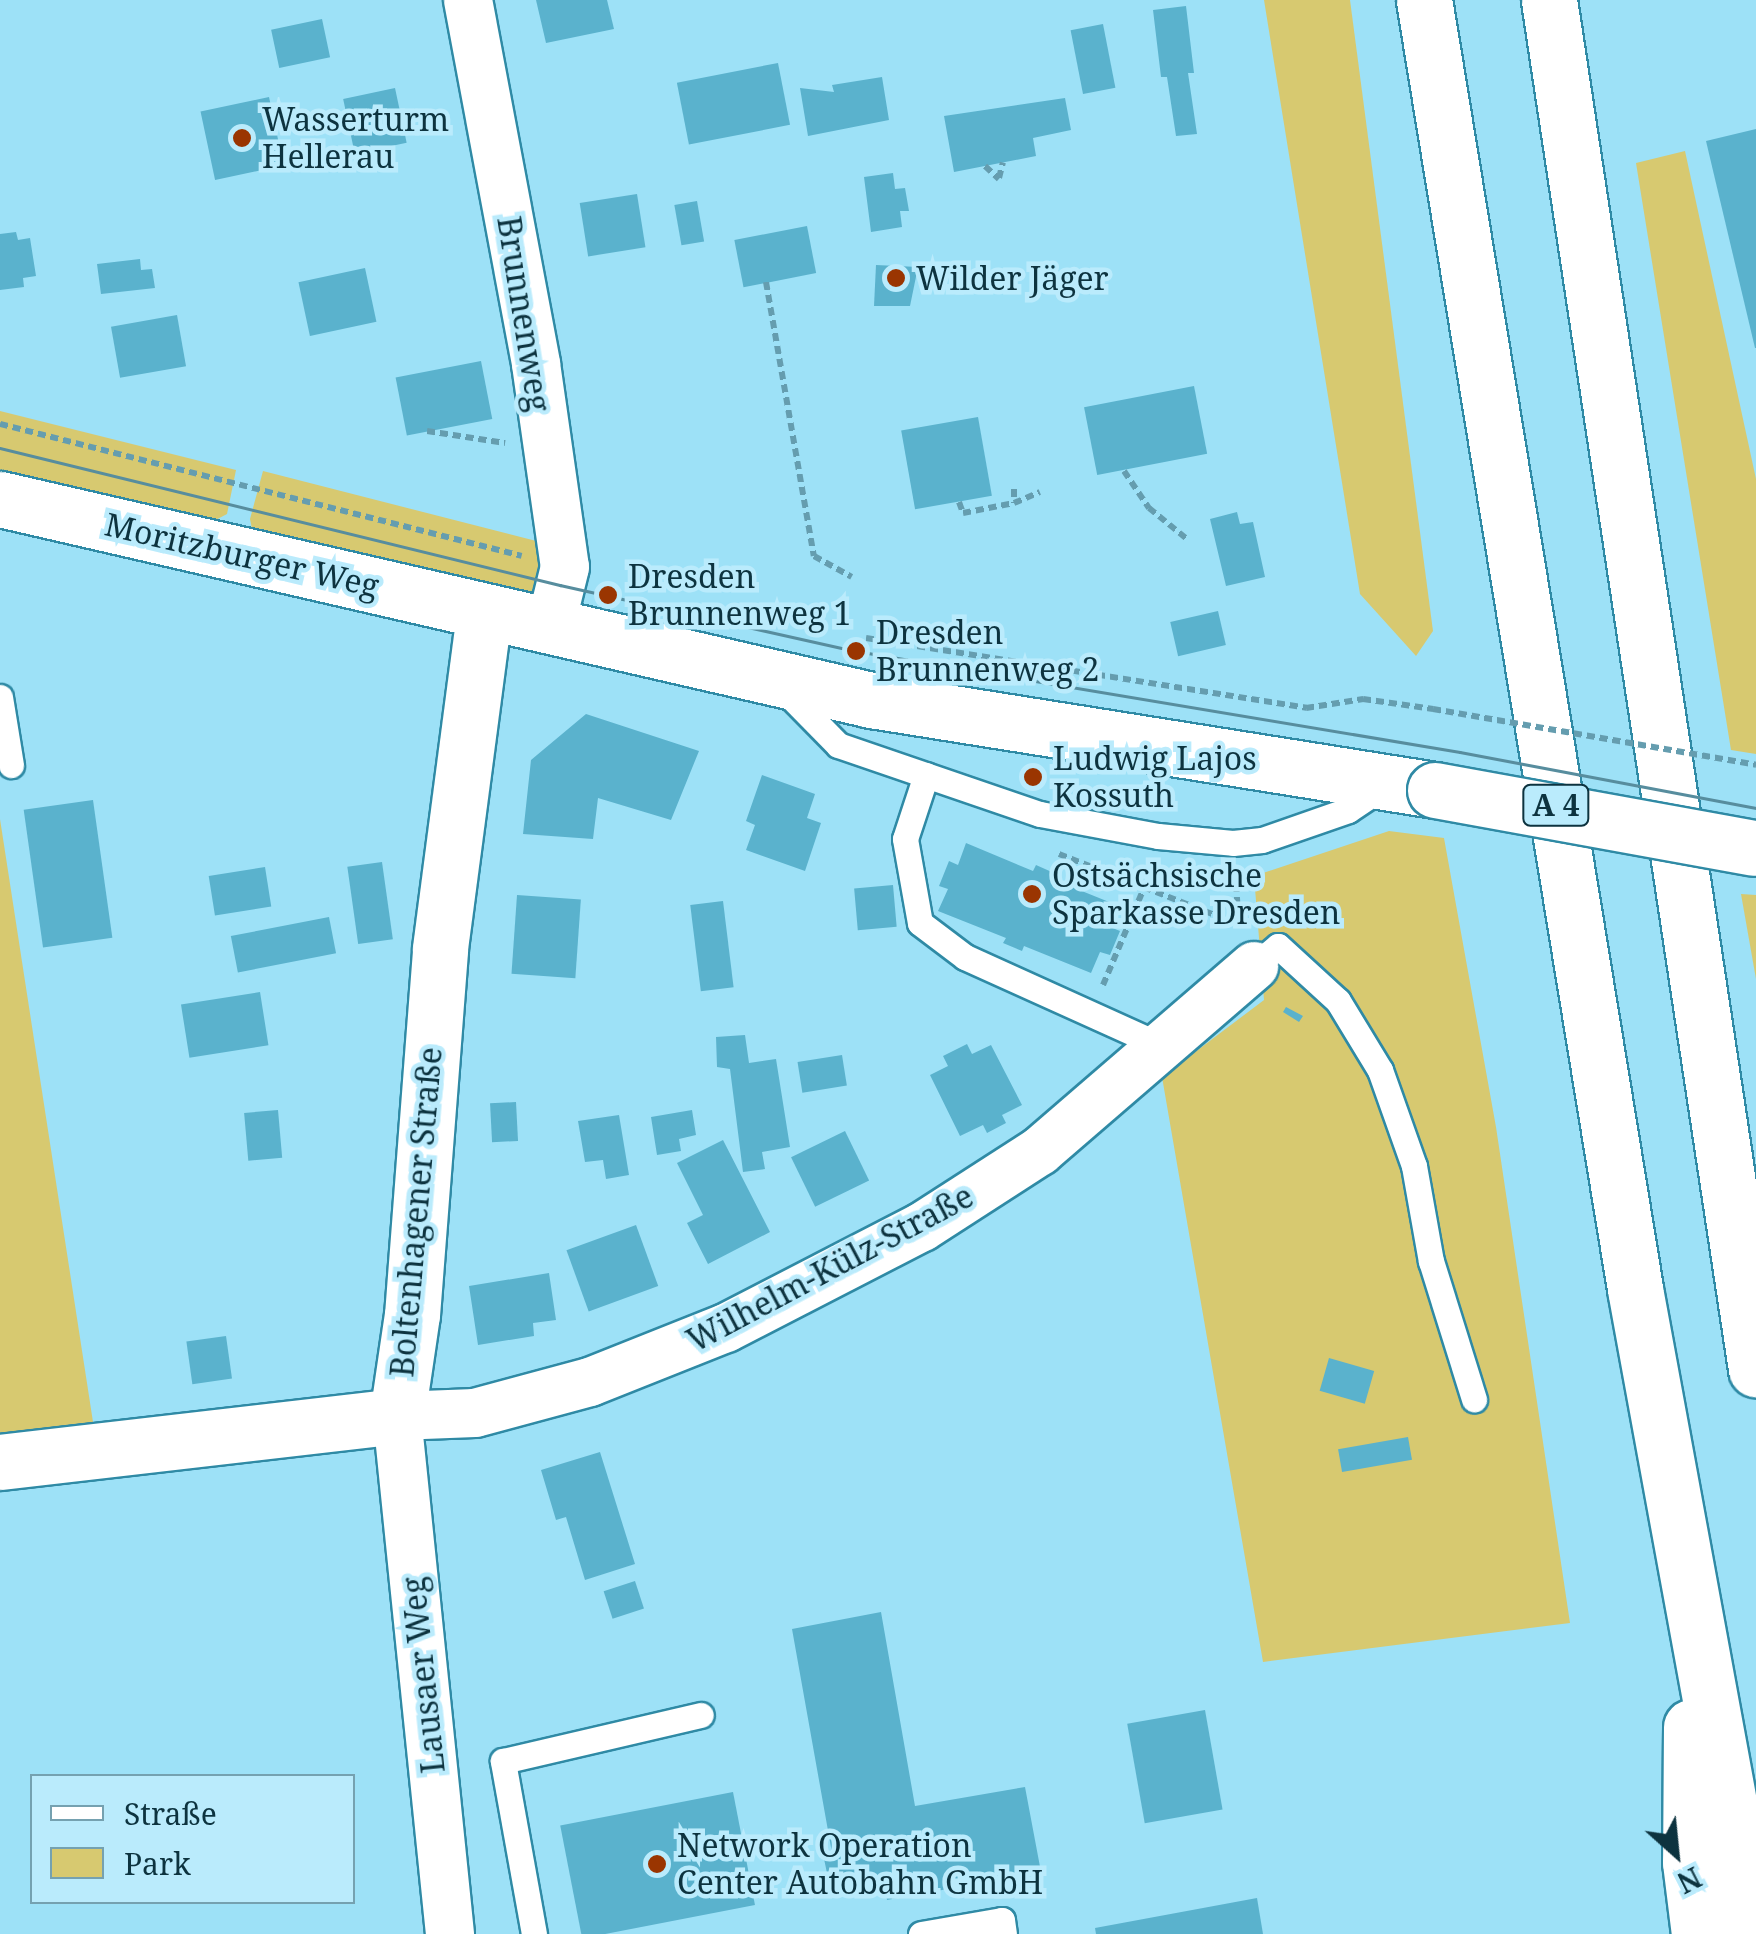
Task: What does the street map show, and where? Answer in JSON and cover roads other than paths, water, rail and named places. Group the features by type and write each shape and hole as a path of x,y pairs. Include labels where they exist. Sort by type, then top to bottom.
{"main road":[{"name":"A 4","path":"1424,0 1635,1290 1753,1934"},
{"path":"1549,0 1756,1369"},
{"name":"Moritzburger Weg","path":"0,499 870,700 1412,786 1755,848"},
{"name":"Boltenhagener Straße","path":"0,1462 396,1416 412,1315 440,948 484,612"},
{"path":"1692,1609 1690,1862 1699,1934"}],"street":[{"name":"Brunnenweg","path":"468,0 536,364 564,567 550,628"},
{"name":"Wilhelm-Külz-Straße","path":"396,1416 475,1412 590,1382 726,1328 922,1227 1040,1150 1254,966"},
{"name":"Lausaer Weg","path":"396,1416 450,1934"}],"lane":[{"path":"773,679 838,746 1040,814 1158,836 1232,844 1262,840 1412,786"},
{"path":"0,697 11,765"},
{"path":"926,775 905,838 920,923 965,957 1147,1038 1157,1048"},
{"path":"1254,966 1278,946 1338,1000 1380,1070 1414,1166 1431,1261 1474,1399"},
{"path":"534,1934 503,1761 701,1715"},
{"path":"921,1934 1002,1920 1004,1934"}],"tram line":[{"path":"0,448 560,585 856,651 1460,752 1756,808"}],"place":[{"name":"Wasserturm Hellerau","path":"242,138"},
{"name":"Wilder Jäger","path":"896,278"},
{"name":"Dresden Brunnenweg 1","path":"608,595"},
{"name":"Dresden Brunnenweg 2","path":"856,651"},
{"name":"Ludwig Lajos Kossuth","path":"1033,777"},
{"name":"Ostsächsische Sparkasse Dresden","path":"1032,894"},
{"name":"Network Operation Center Autobahn GmbH","path":"657,1864"}]}
